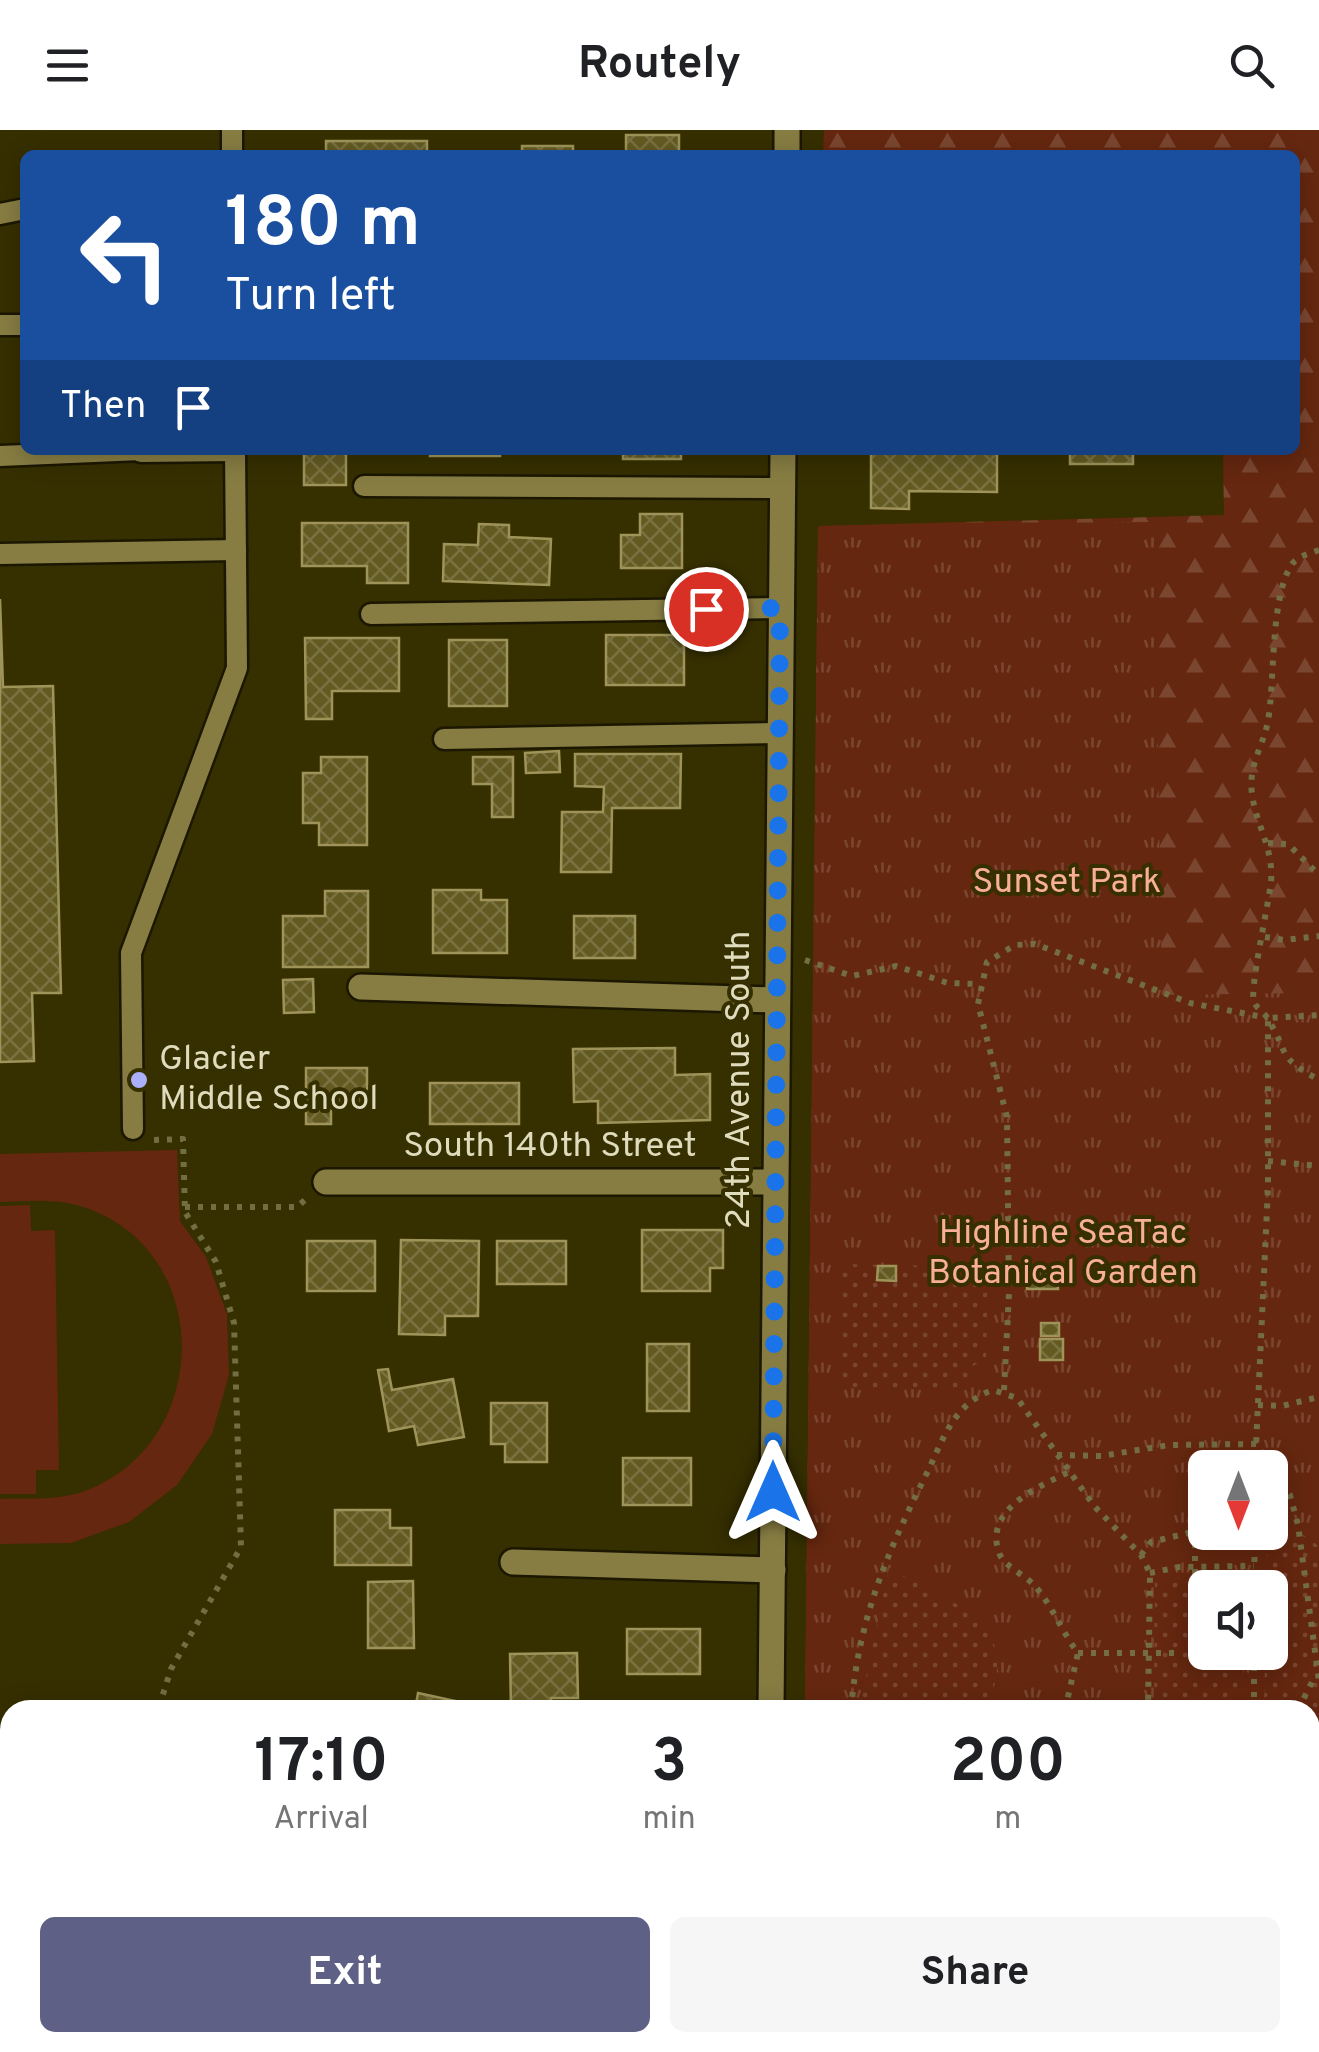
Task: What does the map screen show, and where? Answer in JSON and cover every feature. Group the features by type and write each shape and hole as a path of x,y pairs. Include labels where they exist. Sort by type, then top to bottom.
{"street":[{"name":"24th Avenue South","path":"770,1700 783,455"},
{"path":"360,987 776,1000"},
{"name":"South 140th Street","path":"326,1182 774,1182"},
{"path":"512,1562 772,1570"}],"lane":[{"path":"0,456 28,455"},
{"path":"133,1129 132,953 237,668 235,455"},
{"path":"364,486 782,488"},
{"path":"0,554 236,550"},
{"path":"371,614 780,608"},
{"path":"444,739 779,733"}],"path":[{"path":"1319,550 1297,560 1288,574 1275,642 1268,719 1252,767 1252,793 1268,843 1272,881 1265,936 1252,986 1254,1002 1268,1018 1286,1060 1319,1080"},
{"path":"1268,843 1288,844 1319,875"},
{"path":"1265,936 1284,940 1319,936"},
{"path":"1004,1390 1009,1293 1007,1117 983,1030 979,984 988,962 998,952 1035,944 1190,1003 1268,1018 1319,1015"},
{"path":"776,948 852,976 896,966 948,983 979,984"},
{"path":"1256,1450 1268,1161 1268,1018"},
{"path":"133,1129 132,1140 183,1139 184,1208 216,1262 234,1323 241,1547 171,1669 161,1700"},
{"path":"1268,1161 1319,1166"},
{"path":"184,1208 296,1207"},
{"path":"853,1700 868,1612 887,1552 958,1410 982,1394 1004,1390 1017,1398 1056,1455 1140,1555 1150,1573 1148,1700"},
{"path":"1258,1405 1282,1406 1319,1398"},
{"path":"1056,1455 1101,1456 1169,1445 1256,1444"},
{"path":"1256,1444 1290,1496 1306,1580 1317,1678 1304,1700"},
{"path":"1067,1700 1078,1653 1046,1600 1003,1559 999,1550 1000,1529 1012,1504 1069,1472"},
{"path":"1140,1555 1152,1542 1188,1532"},
{"path":"1195,1550 1195,1567"},
{"path":"1254,1550 1254,1570"},
{"path":"1150,1573 1254,1566"},
{"path":"1306,1580 1319,1578"},
{"path":"1078,1653 1174,1652"},
{"path":"1254,1670 1254,1700"}],"green space":[{"name":"Highline SeaTac Botanical Garden","path":"824,130 1319,130 1319,1546 1279,1298 817,1700 805,1700 818,526 1224,515 1223,455 1300,455 1300,150 823,150"},
{"name":"Highline SeaTac Botanical Garden","path":"1154,522 1162,995 1319,993 1319,1700 805,1700 818,526"},
{"path":"177,1150 180,1221 206,1257 227,1314 229,1375 212,1434 177,1485 129,1522 71,1543 0,1544 0,1499 79,1493 130,1464 159,1430 176,1389 182,1345 175,1302 157,1262 126,1229 73,1204 0,1202 0,1154"},
{"path":"30,1205 31,1231 55,1230 59,1470 36,1470 36,1494 0,1494 0,1206"},
{"path":"839,1264 988,1267 986,1357 969,1369 970,1390 838,1388"},
{"path":"1288,1525 1319,1546 1319,1700 1264,1700 1265,1670 1288,1670 1288,1570 1267,1570 1267,1550 1288,1550"},
{"path":"889,1568 959,1605 990,1635 997,1654 996,1679 989,1700 861,1700"},
{"path":"1155,1579 1188,1579 1188,1670 1243,1670 1243,1700 1154,1700"}],"building":[{"path":"626,135 679,135 679,150 626,150"},
{"path":"326,141 427,141 427,150 326,150"},
{"path":"522,146 573,146 573,150 522,150"},
{"path":"304,455 346,455 346,485 304,485"},
{"path":"430,455 500,455 500,456"},
{"path":"623,455 681,455 681,459 623,459"},
{"path":"871,455 997,455 997,492 909,491 909,509 871,508"},
{"path":"1070,455 1133,455 1133,464 1070,464"},
{"path":"640,514 682,514 682,568 621,568 621,535 640,535"},
{"path":"302,523 408,523 408,583 367,583 367,566 302,566"},
{"path":"479,524 509,525 509,537 551,539 549,585 443,581 444,544 478,545"},
{"path":"0,599 3,687 53,686 61,993 32,993 34,1061 0,1062"},
{"path":"606,635 684,635 684,685 606,685"},
{"path":"305,638 399,638 399,691 332,691 332,719 306,719"},
{"path":"449,640 507,640 507,706 449,706"},
{"path":"559,751 560,772 526,773 525,753"},
{"path":"575,754 681,754 680,808 612,808 611,872 561,872 562,812 603,812 604,787 575,786"},
{"path":"321,757 367,757 367,845 319,845 319,823 303,823 303,773 321,773"},
{"path":"473,757 513,757 513,817 492,817 492,784 473,784"},
{"path":"433,890 481,890 481,900 507,900 507,953 433,953"},
{"path":"325,891 368,891 368,967 283,967 283,916 325,916"},
{"path":"574,916 635,916 635,958 574,958"},
{"path":"313,979 314,1012 284,1013 283,980"},
{"path":"675,1048 675,1075 710,1074 710,1120 598,1123 598,1101 574,1102 573,1049"},
{"path":"306,1068 367,1068 367,1105 331,1105 331,1124 306,1124"},
{"path":"430,1083 519,1083 519,1124 430,1124"},
{"path":"642,1230 723,1230 723,1268 710,1268 710,1291 642,1291"},
{"path":"401,1240 479,1241 478,1316 445,1316 445,1335 399,1334"},
{"path":"307,1241 375,1241 375,1291 307,1291"},
{"path":"497,1241 566,1241 566,1284 497,1284"},
{"path":"1058,1265 1058,1289 1027,1289 1027,1266"},
{"path":"878,1266 896,1266 896,1281 877,1280"},
{"path":"1041,1323 1059,1323 1059,1336 1041,1336"},
{"path":"1040,1339 1063,1339 1063,1360 1040,1360"},
{"path":"647,1344 689,1344 689,1411 647,1411"},
{"path":"388,1369 392,1390 453,1379 464,1437 418,1445 414,1426 389,1431 378,1370"},
{"path":"491,1403 547,1403 547,1462 505,1462 505,1444 491,1444"},
{"path":"623,1458 691,1458 691,1505 623,1505"},
{"path":"335,1510 390,1510 390,1528 411,1528 411,1565 335,1565"},
{"path":"413,1581 414,1648 368,1648 368,1582"},
{"path":"627,1629 700,1629 700,1674 627,1674"},
{"path":"577,1653 578,1698 511,1700 510,1654"},
{"path":"418,1693 450,1700 417,1700"}],"place":[{"name":"Glacier Middle School","path":"139,1080"}],"route":[{"path":"706,609 780,608 773,1492"}],"park label":[{"name":"Sunset Park","path":"1067,883"}]}
